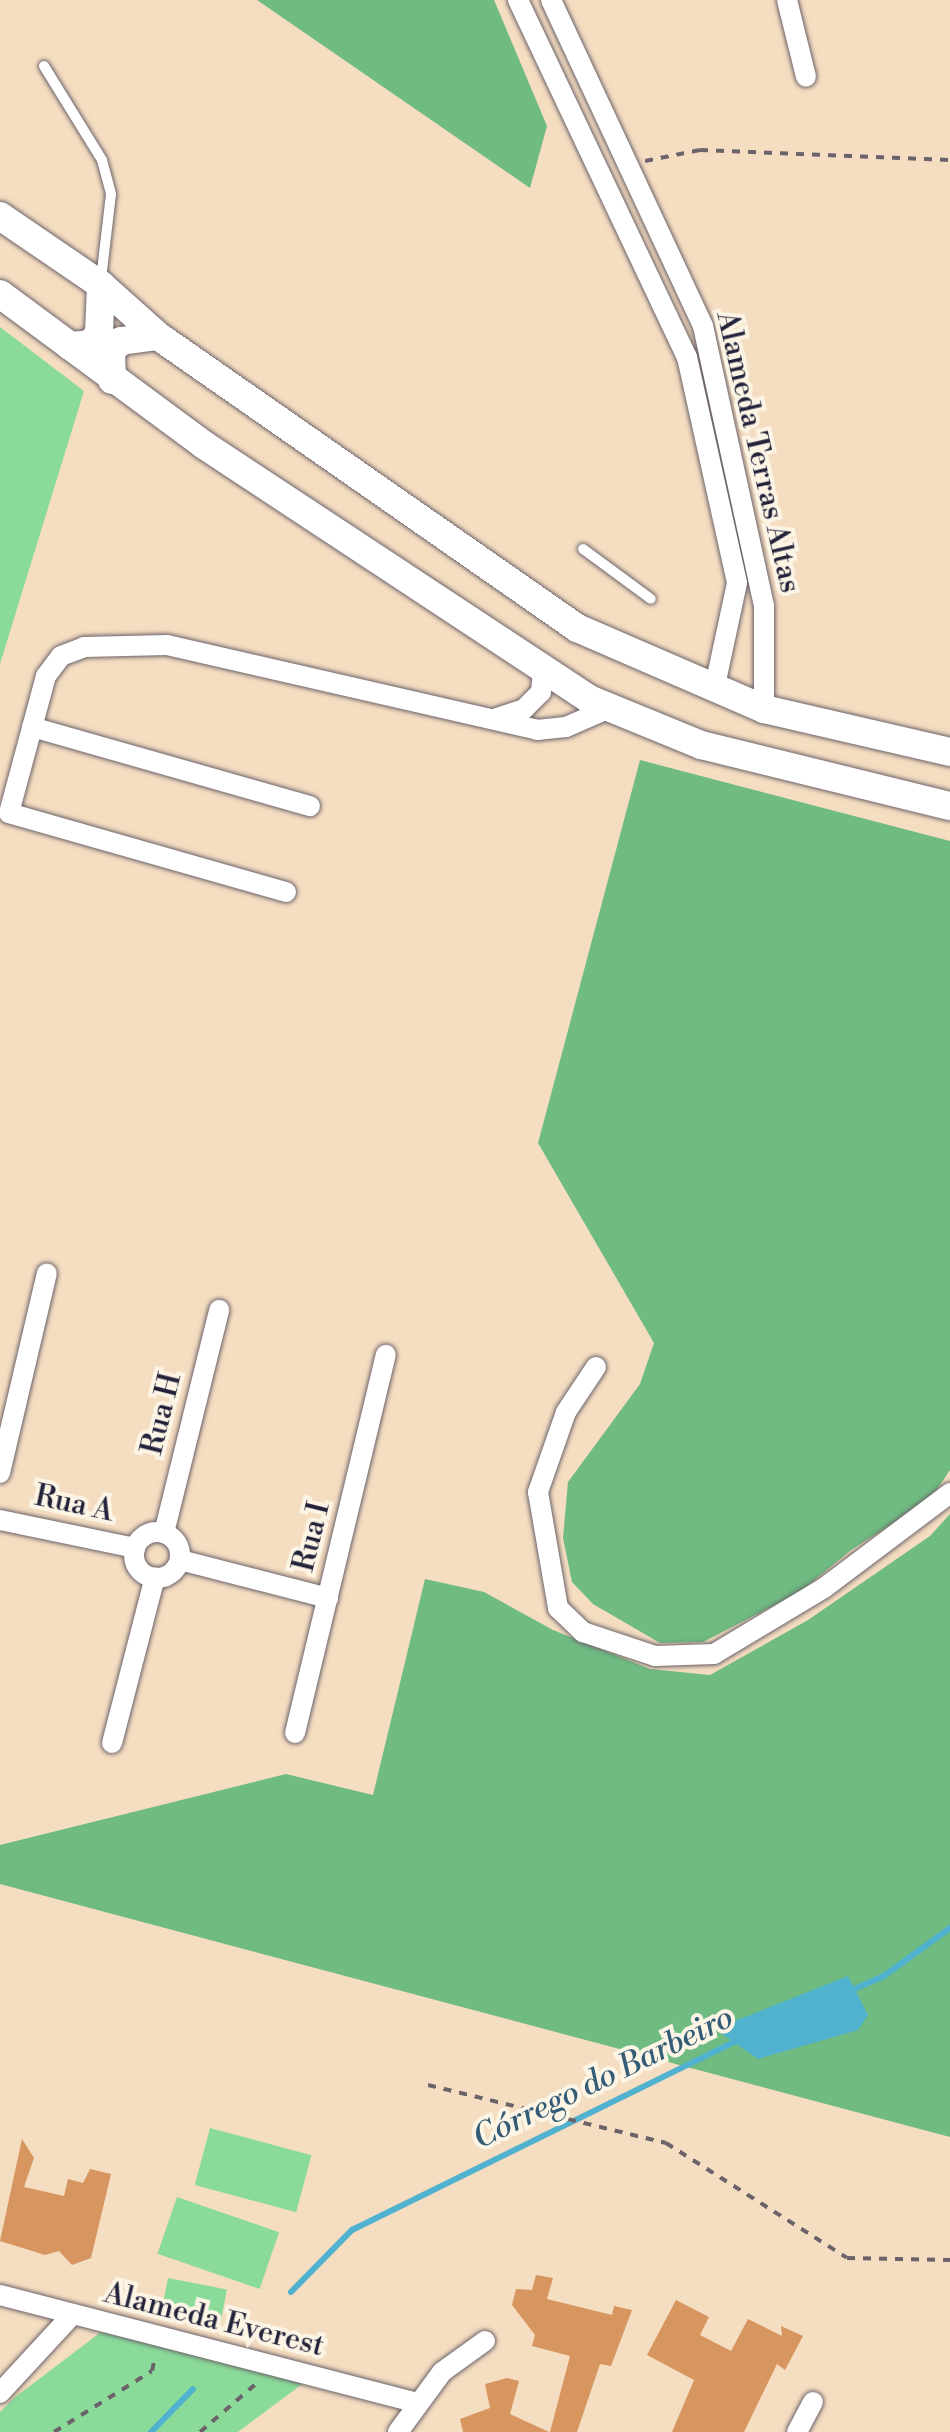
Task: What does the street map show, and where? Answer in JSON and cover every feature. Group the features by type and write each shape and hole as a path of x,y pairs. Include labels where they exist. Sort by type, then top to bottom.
{"main road":[{"path":"0,216 100,285 158,336 578,628 764,709 950,752"},
{"path":"70,346 91,344 99,333 100,285"},
{"path":"0,294 112,380 543,670 610,708 701,745 950,806"},
{"path":"112,380 111,351 122,341 158,336"}],"street":[{"name":"Alameda Terras Altas","path":"518,0 681,337 737,583 714,690"},
{"name":"Alameda Terras Altas","path":"551,0 703,326 764,605 764,709"},
{"path":"787,0 806,77"},
{"path":"737,583 764,605"},
{"path":"286,892 8,813 46,676 61,656 121,644 167,645 537,730 566,728 610,708"},
{"path":"495,718 524,709 542,692 543,670"},
{"path":"32,728 310,806"},
{"path":"0,1473 47,1273"},
{"name":"Rua H","path":"164,1532 220,1310"},
{"name":"Rua I","path":"295,1733 386,1355"},
{"path":"596,1367 566,1412 538,1492 558,1608 583,1632 655,1656 714,1654 824,1588 950,1494"},
{"name":"Rua A","path":"0,1520 136,1548"},
{"path":"164,1532 179,1546 180,1560 168,1575 155,1578 138,1567 136,1548 144,1536 164,1532"},
{"path":"180,1560 328,1598"},
{"path":"112,1742 155,1578"},
{"name":"Alameda Everest","path":"0,2295 414,2402"},
{"path":"0,2394 72,2314"},
{"path":"398,2432 414,2402 484,2341"},
{"path":"797,2432 813,2402"}],"lane":[{"path":"44,66 102,160 111,194 100,285"},
{"path":"584,549 651,599"}],"path":[{"path":"626,167 700,150 950,160"},
{"path":"428,2085 666,2143 847,2258 950,2260"},
{"path":"54,2432 152,2371 160,2337"},
{"path":"200,2432 276,2367"}],"green space":[{"path":"257,0 494,0 547,126 530,188"},
{"path":"0,327 84,391 0,664"},
{"path":"640,760 950,841 950,1470 930,1500 851,1550 800,1592 703,1642 660,1643 593,1604 572,1582 563,1538 568,1482 640,1384 654,1343 538,1143"},
{"path":"950,1514 950,2137 0,1884 0,1845 286,1774 373,1795 425,1579 484,1592 553,1630 650,1669 710,1675 808,1620 930,1536"},
{"path":"210,2128 311,2155 296,2212 195,2185"},
{"path":"177,2197 279,2232 260,2289 157,2254"},
{"path":"168,2278 227,2289 221,2320 162,2308"},
{"path":"101,2332 305,2382 238,2432 0,2432 0,2412 14,2398"}],"water":[{"path":"848,1976 868,2015 858,2030 758,2059 715,2029"}],"building":[{"path":"22,2139 34,2158 24,2187 64,2196 68,2179 83,2183 90,2169 111,2174 91,2258 72,2265 59,2251 45,2255 0,2241"},
{"path":"536,2275 553,2278 547,2299 612,2315 614,2306 632,2310 611,2366 600,2364 577,2432 550,2432 570,2356 532,2346 535,2335 512,2305 516,2289 532,2290"},
{"path":"676,2300 709,2317 700,2335 731,2351 748,2319 782,2336 781,2326 803,2336 785,2370 777,2364 744,2432 672,2432 694,2380 647,2355"},
{"path":"507,2378 519,2381 510,2414 549,2432 463,2432 460,2419 490,2408 485,2384"}],"waterway":[{"name":"Córrego do Barbeiro","path":"850,1991 884,1976 950,1928"},
{"name":"Córrego do Barbeiro","path":"291,2292 352,2230 738,2040"},
{"name":"Córrego do Barbeiro","path":"151,2432 193,2389"}]}
